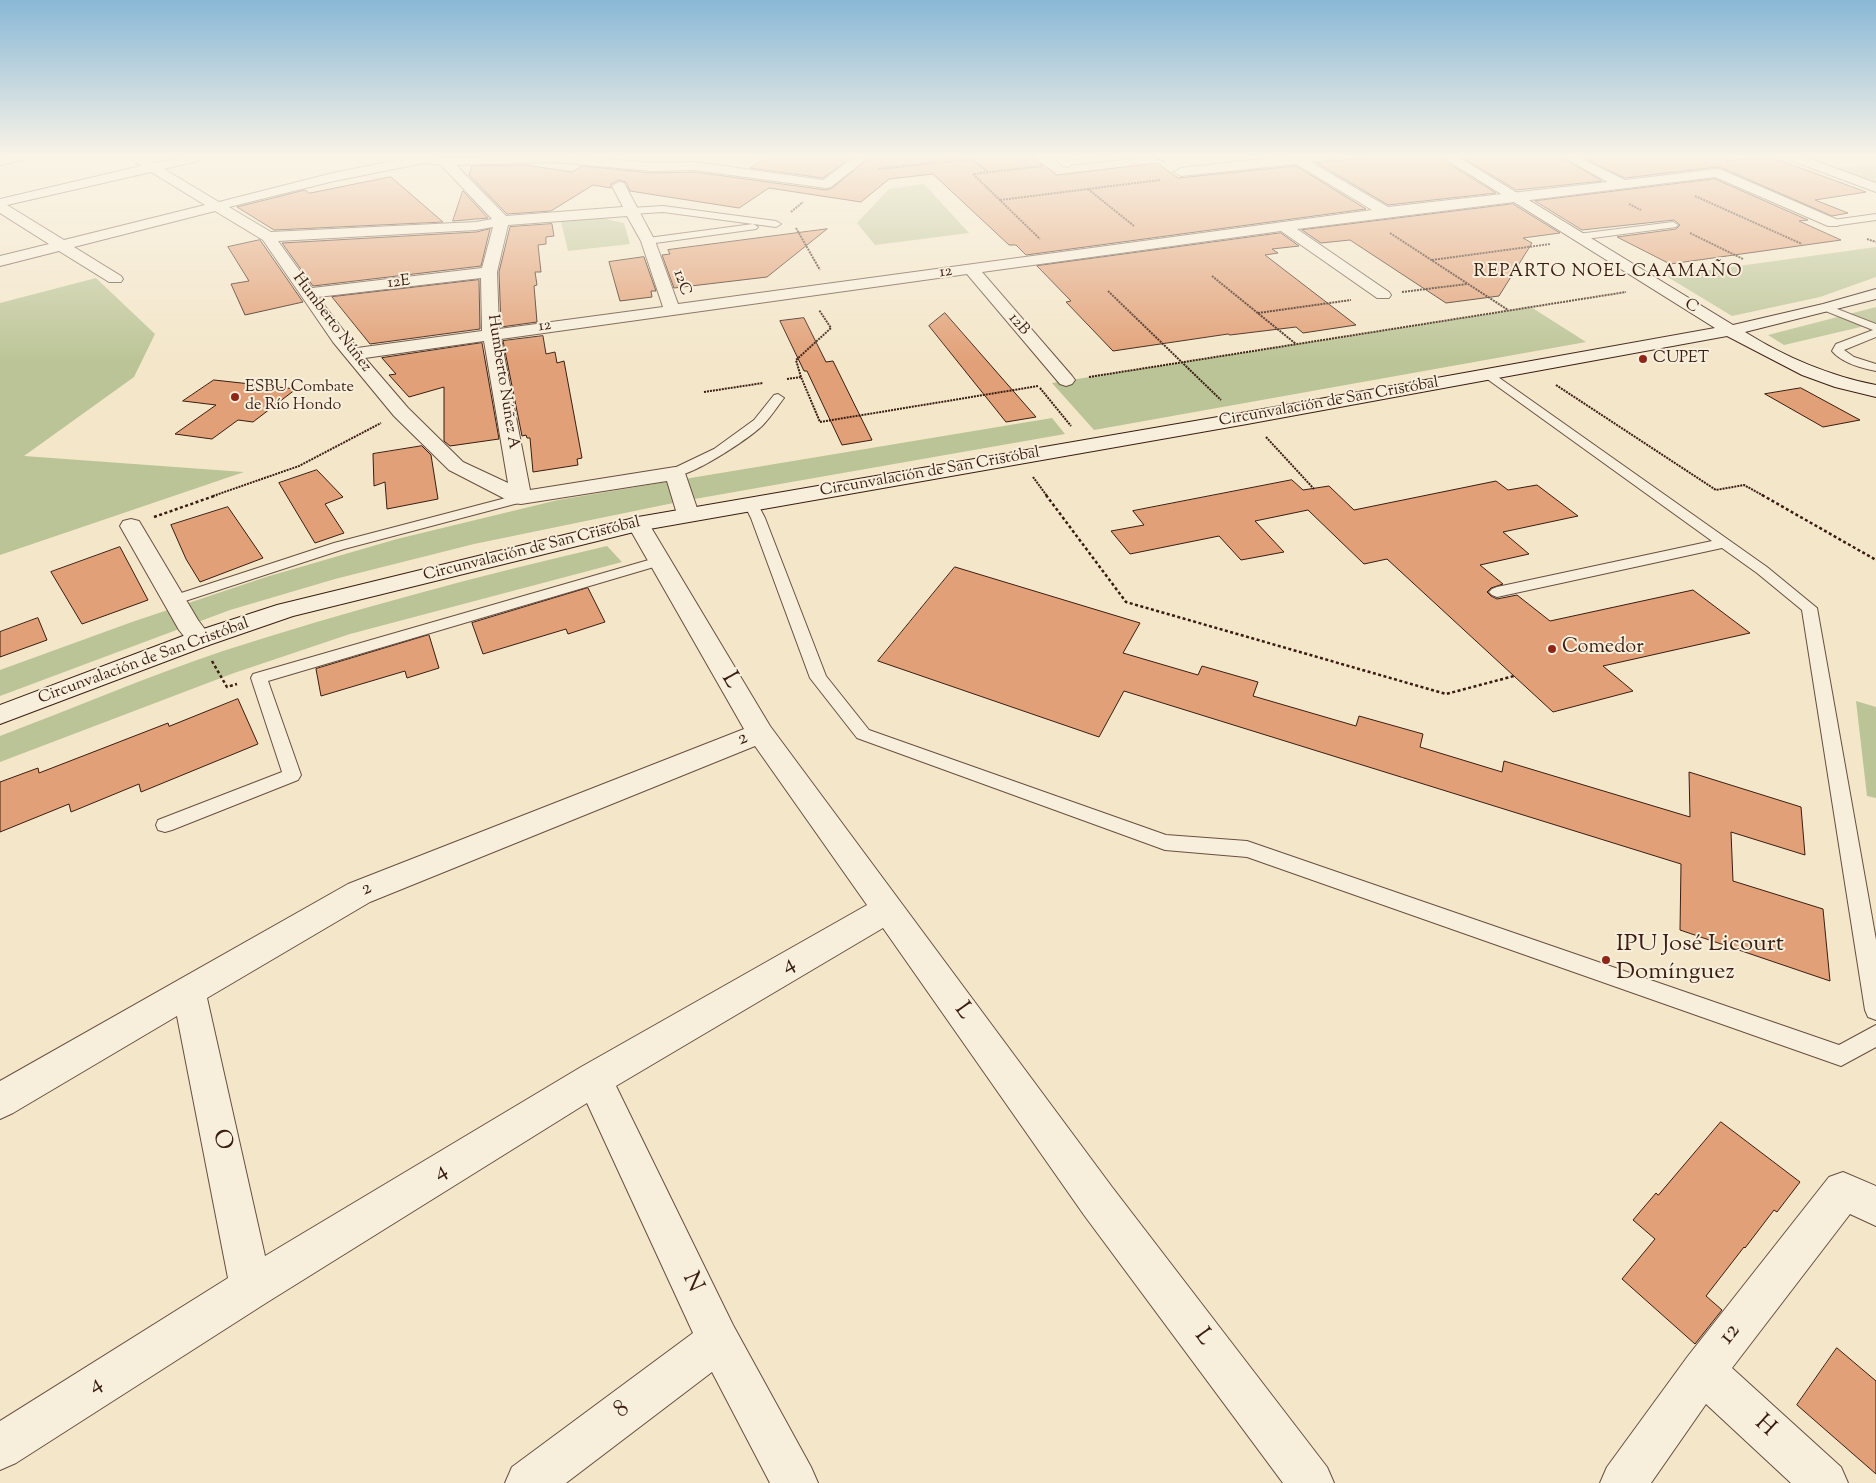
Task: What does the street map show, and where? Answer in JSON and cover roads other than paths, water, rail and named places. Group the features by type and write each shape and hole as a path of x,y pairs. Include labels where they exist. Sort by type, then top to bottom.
{"street":[{"path":"30,225 115,279"},
{"path":"0,261 138,225"},
{"name":"Humberto Núñez","path":"247,225 268,237 339,338 402,412 456,466 521,498"},
{"path":"268,237 480,225"},
{"name":"Humberto Núñez A","path":"501,225 489,272 491,334 521,498"},
{"name":"12C","path":"639,225 648,241 672,310"},
{"name":"12","path":"354,354 1290,225"},
{"name":"C","path":"1560,225 1729,331 1783,360 1816,374 1876,391"},
{"path":"1284,226 1383,295"},
{"name":"12B","path":"971,269 1066,380"},
{"name":"12E","path":"308,293 489,272"},
{"name":"Circunvalación de San Cristóbal","path":"0,715 286,610 638,524 1247,418 1729,331 1828,308 1876,294"},
{"path":"521,498 675,473 688,514"},
{"name":"L","path":"638,524 760,733 1098,1201 1311,1483"},
{"path":"131,526 174,600 200,640"},
{"name":"2","path":"0,1101 359,893 760,733"},
{"name":"4","path":"0,1447 251,1288 594,1079 888,909"},
{"name":"O","path":"189,992 251,1288"},
{"name":"N","path":"594,1079 718,1340 795,1483"},
{"name":"12","path":"1623,1483 1703,1371 1859,1199"},
{"name":"8","path":"528,1483 718,1340"},
{"name":"H","path":"1703,1371 1826,1483"}],"lane":[{"path":"648,241 767,225"},
{"path":"1581,238 1672,225"},
{"path":"1828,308 1876,328"},
{"path":"1876,333 1840,346 1838,351 1850,359 1876,368"},
{"path":"1487,374 1762,570 1809,608 1876,1010"},
{"path":"675,473 719,452 758,423 778,398"},
{"path":"174,600 339,546 521,498"},
{"path":"750,504 758,518 818,678 863,734 1165,842 1247,849 1842,1056 1876,1035"},
{"path":"1496,592 1724,543"},
{"path":"165,825 292,775 259,678 659,561"}],"place":[{"name":"CUPET","path":"1643,359"},
{"name":"ESBU Combate de Río Hondo","path":"235,397"},
{"name":"Comedor","path":"1552,649"},
{"name":"IPU José Licourt Domínguez","path":"1606,960"}],"district":[{"name":"REPARTO NOEL CAAMAÑO","path":"1608,273"}]}
